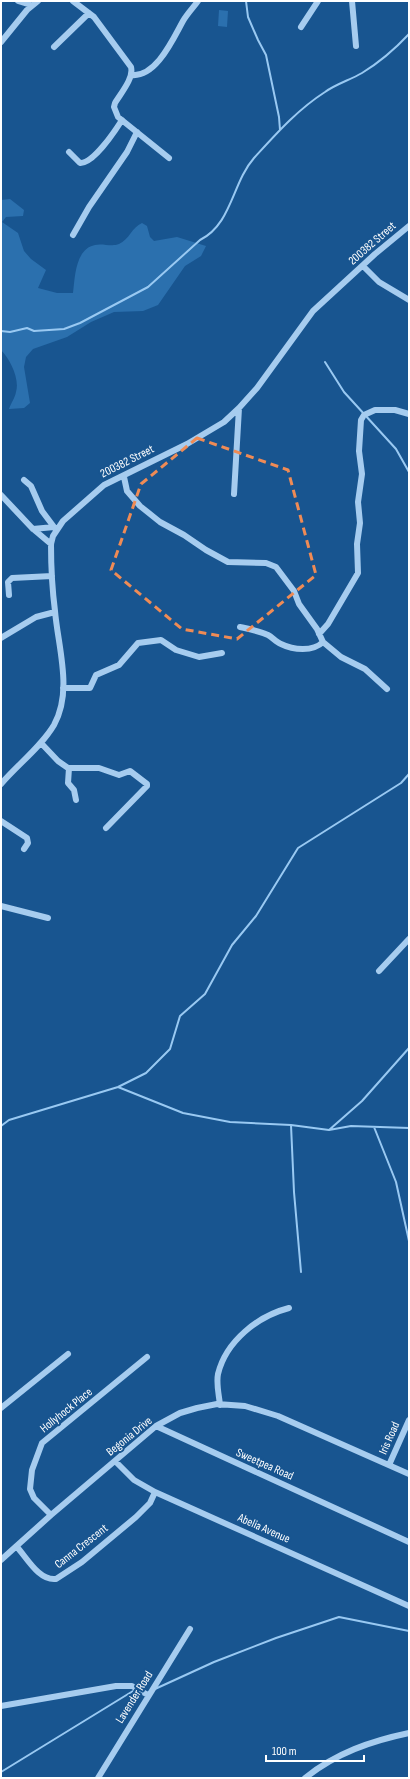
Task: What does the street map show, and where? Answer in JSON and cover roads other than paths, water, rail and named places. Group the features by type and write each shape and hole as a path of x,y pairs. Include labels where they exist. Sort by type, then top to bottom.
{"street":[{"path":"18,1 31,5"},
{"path":"1,42 31,5 38,1"},
{"path":"73,1 97,20 118,51 127,59 132,70 131,75 114,106 116,112 122,120 137,132 142,134 169,158"},
{"path":"131,75 137,76 144,73 160,59 185,18 198,1"},
{"path":"301,27 318,1"},
{"path":"352,1 356,46"},
{"path":"54,47 89,13"},
{"path":"69,152 80,163 87,161 106,144 122,120"},
{"path":"72,235 88,207 127,152 137,132"},
{"name":"200382 Street","path":"1,784 41,743 50,732 59,714 63,688 52,576 52,544 55,529 104,485 214,429 239,408 257,388 313,311 375,254 409,226"},
{"path":"363,266 379,282 409,300"},
{"path":"234,494 239,408"},
{"path":"319,634 328,624 358,572 357,544 360,524 358,502 362,474 359,450 361,420 364,415 380,410 402,411 409,414"},
{"path":"124,476 127,490 140,506 160,522 184,535 211,553 228,562 266,563 276,567 294,591 302,610 323,642 341,657 365,669 387,689"},
{"path":"24,480 31,486 42,511 55,529"},
{"path":"1,495 33,530 52,544"},
{"path":"33,530 55,529"},
{"path":"9,595 8,582 12,578 52,576"},
{"path":"1,638 36,617 55,612"},
{"path":"240,627 268,635 287,646 310,649 315,648 323,642"},
{"path":"63,688 90,688 96,674 119,665 138,643 162,640 176,650 199,657 222,653"},
{"path":"41,743 58,761 69,768 99,768 119,775 130,771 147,784 147,786 106,828"},
{"path":"69,768 68,783 74,790 76,800"},
{"path":"1,821 27,838 28,843 24,849"},
{"path":"1,906 48,918"},
{"path":"380,971 409,939"},
{"path":"220,1405 218,1373 226,1356 237,1339 246,1330 272,1314 290,1308"},
{"path":"1,1408 68,1354"},
{"name":"Hollyhock Place","path":"50,1515 34,1498 30,1489 32,1470 42,1443 147,1357"},
{"name":"Begonia Drive","path":"1,1560 17,1547 50,1515 116,1462 156,1426 180,1413 197,1408 220,1405 245,1406 278,1416 409,1474"},
{"name":"Iris Road","path":"389,1465 409,1420"},
{"name":"Sweetpea Road","path":"156,1426 409,1542"},
{"name":"Abelia Avenue","path":"116,1462 134,1480 155,1492 409,1606"},
{"name":"Canna Crescent","path":"17,1547 40,1574 46,1578 56,1579 82,1562 136,1517 150,1503 155,1492"},
{"name":"Lavender Road","path":"98,1778 190,1629"},
{"path":"1,1706 116,1686 132,1686 148,1695"},
{"path":"305,1778 326,1763 351,1750 383,1739 409,1733"}],"waterway":[{"path":"246,1 248,17 266,55 279,117 280,130"},
{"path":"1,331 10,332 27,328 34,331 64,329 80,323 148,287 200,240 211,233 219,224 247,168 254,158 287,123 325,92 362,73 375,64 393,50 409,34"},
{"path":"325,362 344,392 396,449 409,472"},
{"path":"1,1126 9,1120 118,1087 146,1073 170,1049 180,1016 205,994 232,945 256,916 298,848 401,783 409,774"},
{"path":"329,1130 362,1101 409,1048"},
{"path":"118,1087 183,1113 230,1122 291,1125 329,1130 351,1126 409,1128"},
{"path":"291,1125 294,1192 301,1272"},
{"path":"374,1127 396,1182 409,1241"},
{"path":"155,1689 214,1662 276,1638 339,1617 409,1631"},
{"path":"1,1772 133,1691"}]}
